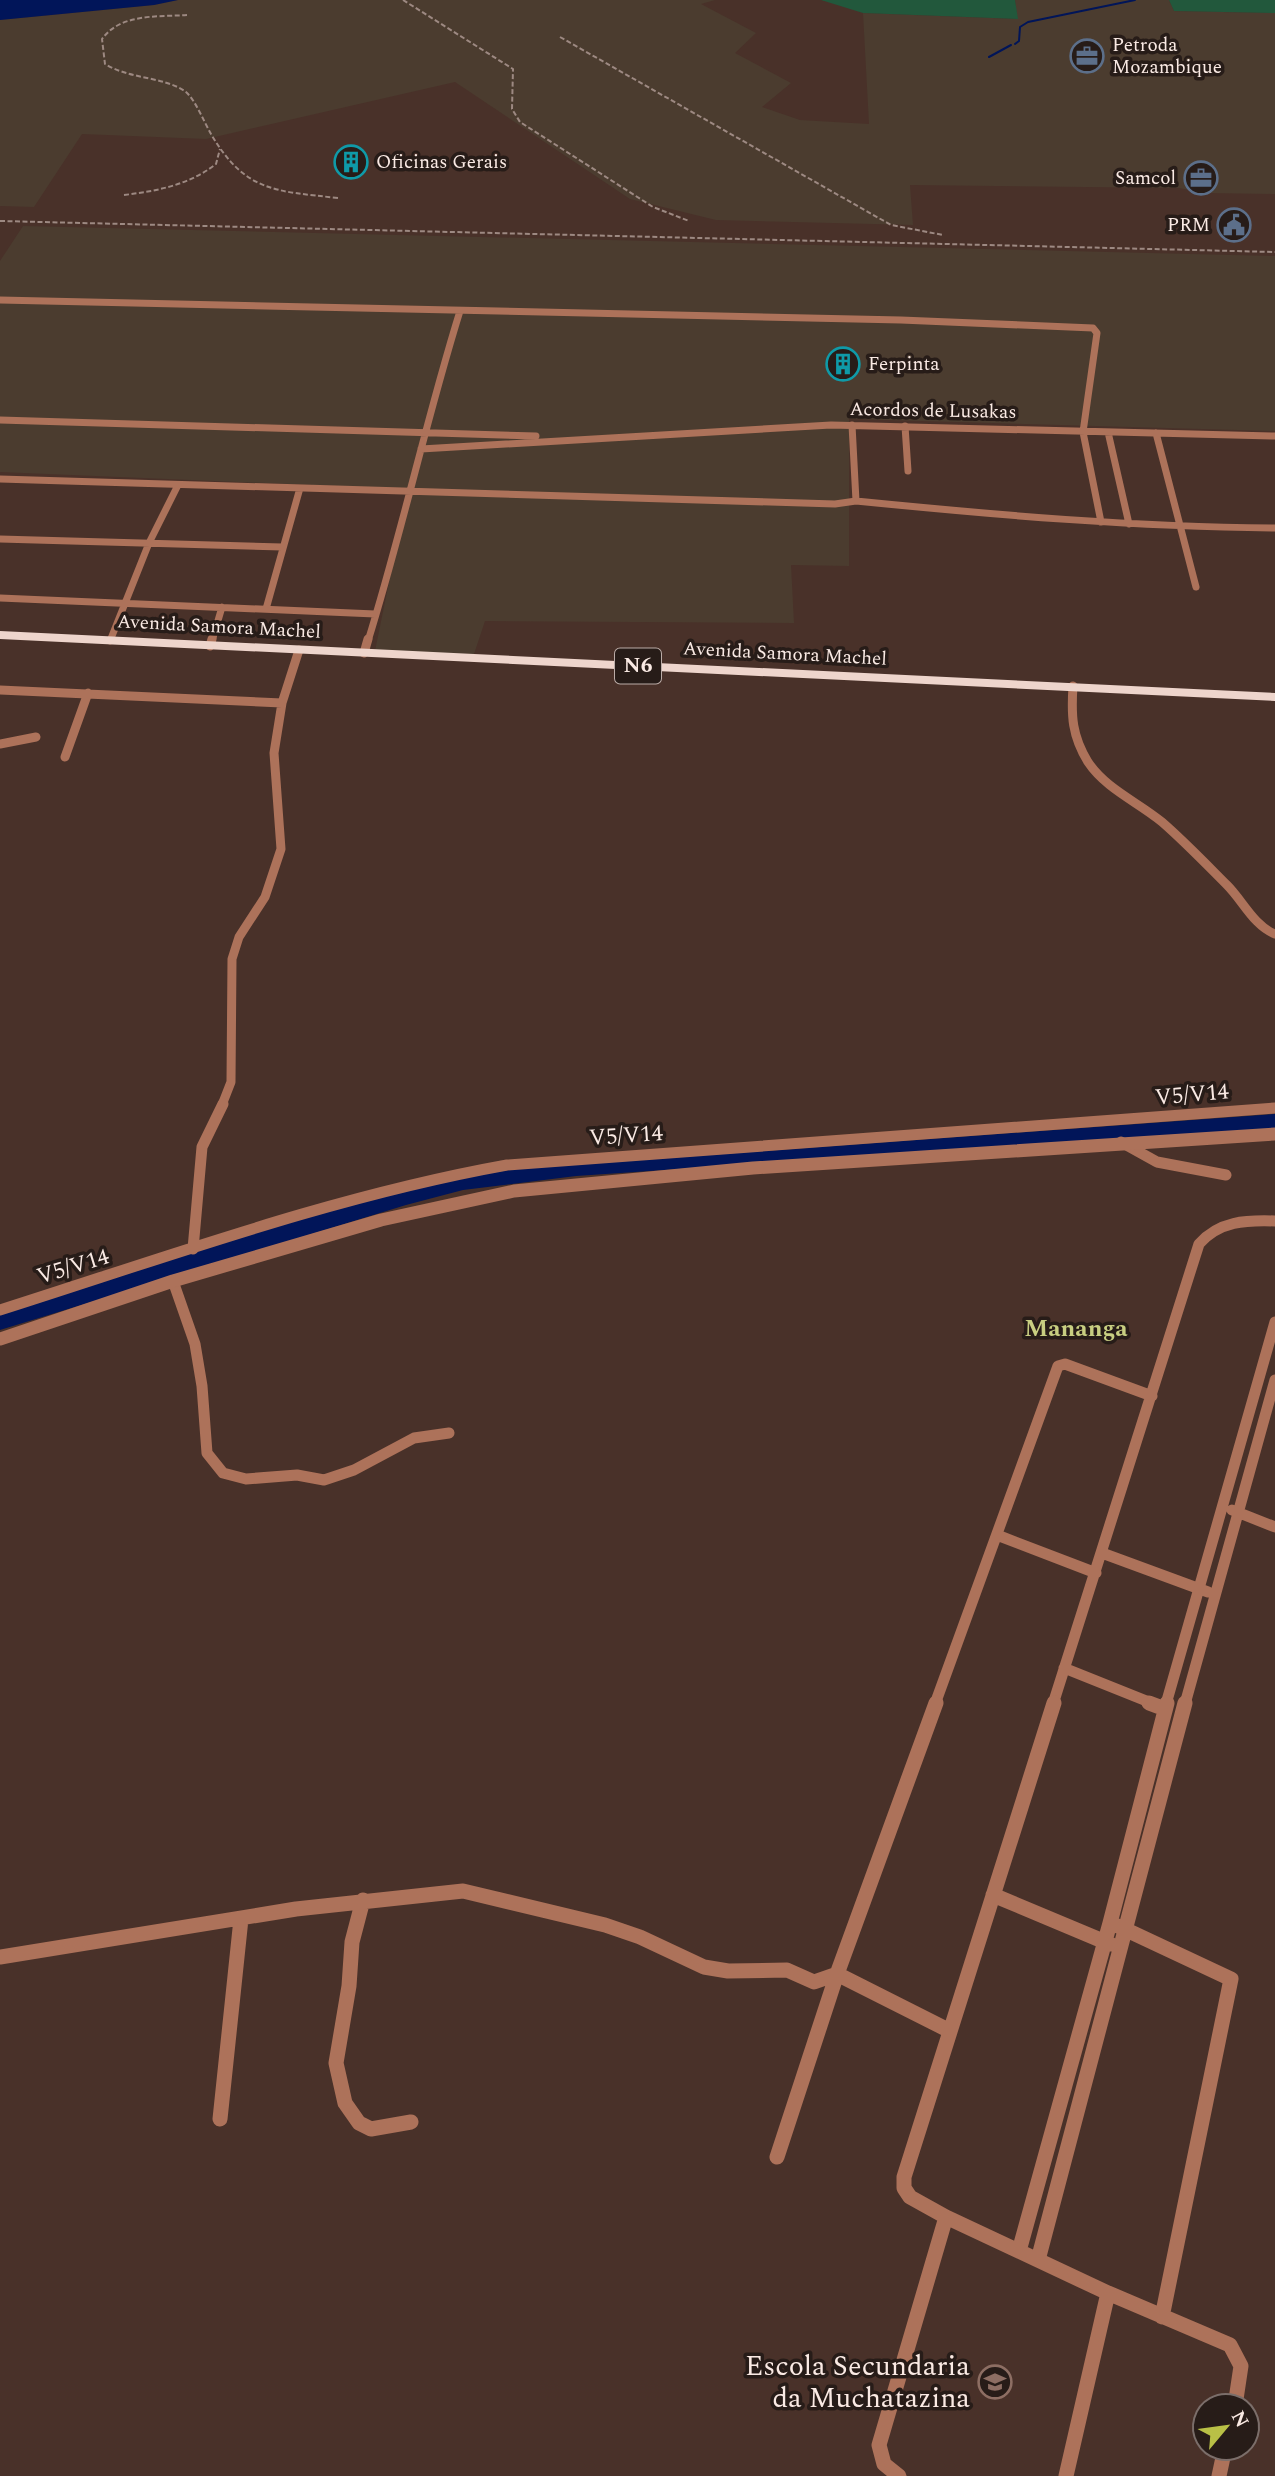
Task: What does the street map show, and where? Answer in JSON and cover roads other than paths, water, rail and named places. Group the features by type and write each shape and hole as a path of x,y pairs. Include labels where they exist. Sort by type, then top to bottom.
{"highway":[{"name":"Avenida Samora Machel","path":"0,635 297,653 363,653 1275,699"},
{"name":"Avenida Samora Machel","path":"0,643 297,653 1073,689"}],"street":[{"path":"0,300 901,320 1093,328 1097,333 1083,432 1101,523"},
{"path":"363,653 396,550 460,311"},
{"path":"0,419 590,438"},
{"path":"852,425 856,501"},
{"name":"Acordos de Lusakas","path":"590,438 852,425 1275,436"},
{"path":"905,426 908,471"},
{"path":"1108,432 1129,524"},
{"path":"1156,433 1196,587"},
{"path":"421,449 590,438"},
{"path":"0,479 835,504 856,501 939,512 1101,523 1275,528"},
{"path":"110,641 149,543 178,485"},
{"path":"266,609 300,488"},
{"path":"0,539 282,547"},
{"path":"0,598 375,614"},
{"path":"211,646 222,607"},
{"path":"193,1249 205,1132 229,1095 231,1082 231,972 234,947 265,897 281,849 273,769 282,703 297,653"},
{"path":"1073,689 1075,739 1090,765 1111,786 1162,822 1230,888 1264,930 1275,934"},
{"path":"0,690 282,703"},
{"path":"65,757 88,693"},
{"path":"0,744 36,737"},
{"name":"V5/V14","path":"0,1310 306,1213 427,1180 507,1166 881,1135 1075,1124 1275,1108"},
{"path":"0,1339 173,1281 430,1207 523,1190 752,1168 1275,1134"},
{"path":"1121,1142 1138,1156 1154,1163 1226,1175"},
{"path":"1238,2392 1244,2366 1240,2354 1230,2345 1108,2293 946,2217 910,2197 904,2188 904,2177 1199,1244 1206,1234 1220,1226 1240,1222 1275,1221"},
{"path":"173,1281 189,1312 198,1344 199,1368 205,1390 209,1461 229,1475 254,1480 301,1475 325,1480 409,1441 437,1433 449,1433"},
{"path":"1038,2260 1120,1948 1117,1926 1136,1821 1165,1709 1275,1322"},
{"path":"777,2157 837,1974 1058,1366 1065,1364 1152,1396"},
{"path":"1019,2251 1105,1942 1117,1926 1152,1826 1274,1387"},
{"path":"1223,1507 1275,1527"},
{"path":"997,1535 1096,1573"},
{"path":"1102,1553 1216,1595"},
{"path":"1064,1668 1165,1709"},
{"path":"1136,1821 1152,1826"},
{"path":"0,1957 363,1900 463,1891 481,1893 605,1925 640,1937 704,1967 728,1971 787,1970 814,1982 837,1974 950,2031"},
{"path":"993,1895 1120,1948"},
{"path":"363,1900 352,1942 349,1986 336,2063 345,2103 359,2123 372,2129 411,2122"},
{"path":"220,2119 241,1919"},
{"path":"1117,1926 1231,1979 1162,2317"},
{"path":"1072,2061 1089,2067"},
{"path":"899,2476 886,2470 879,2445 946,2217"},
{"path":"1066,2476 1108,2293"}],"waterway":[{"path":"1015,44 1019,41 1020,27 1028,22 1135,0"},
{"path":"989,57 1011,45"}],"railway":[{"path":"403,0 513,69 512,109 520,122 653,207 689,221"},
{"path":"187,15 141,18 119,25 102,39 105,64 125,73 168,83 186,92 224,153 250,178 279,190 338,198"},
{"path":"560,37 891,225 943,235"},
{"path":"124,195 160,189 195,177 216,164 220,149"},
{"path":"0,221 1275,252"}],"place":[{"name":"Petroda Mozambique","path":"1087,56"},
{"name":"Oficinas Gerais","path":"351,162"},
{"name":"Samcol","path":"1201,178"},
{"name":"PRM","path":"1234,225"},
{"name":"Ferpinta","path":"843,364"},
{"name":"Escola Secundaria da Muchatazina","path":"995,2382"}],"district":[{"name":"Mananga","path":"1076,1329"}]}
